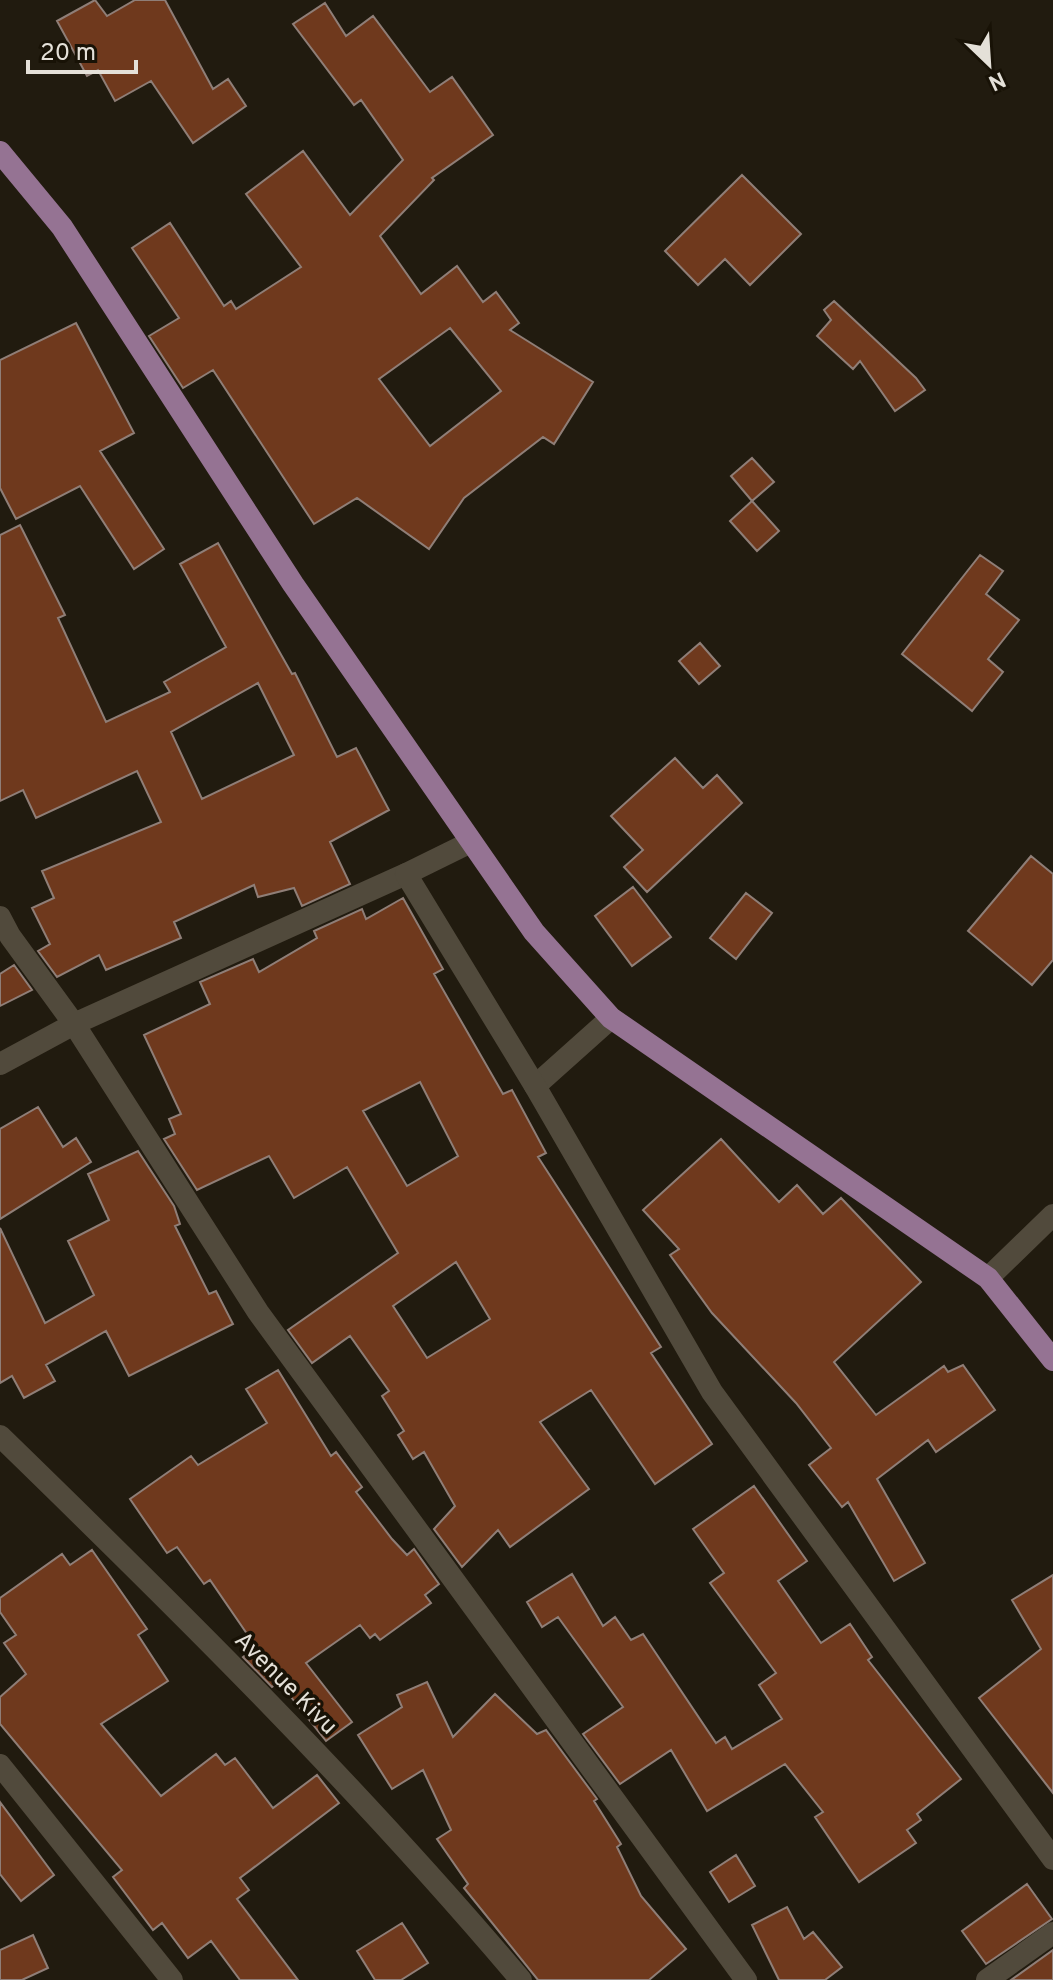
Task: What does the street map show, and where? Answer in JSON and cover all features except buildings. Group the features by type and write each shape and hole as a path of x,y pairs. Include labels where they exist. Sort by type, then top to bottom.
{"main road":[{"path":"0,152 62,227 293,584 534,932 611,1018 988,1278 1053,1360"}],"street":[{"path":"0,1064 74,1024 471,842"},
{"path":"406,874 535,1086 712,1392 1053,1859"},
{"path":"0,917 74,1024 258,1312 746,1980"},
{"path":"535,1086 611,1018"},
{"path":"988,1278 1053,1215"},
{"name":"Avenue Kivu","path":"0,1436 325,1760 447,1892 521,1980"},
{"path":"0,1765 172,1980"},
{"path":"987,1980 1053,1933"}]}
